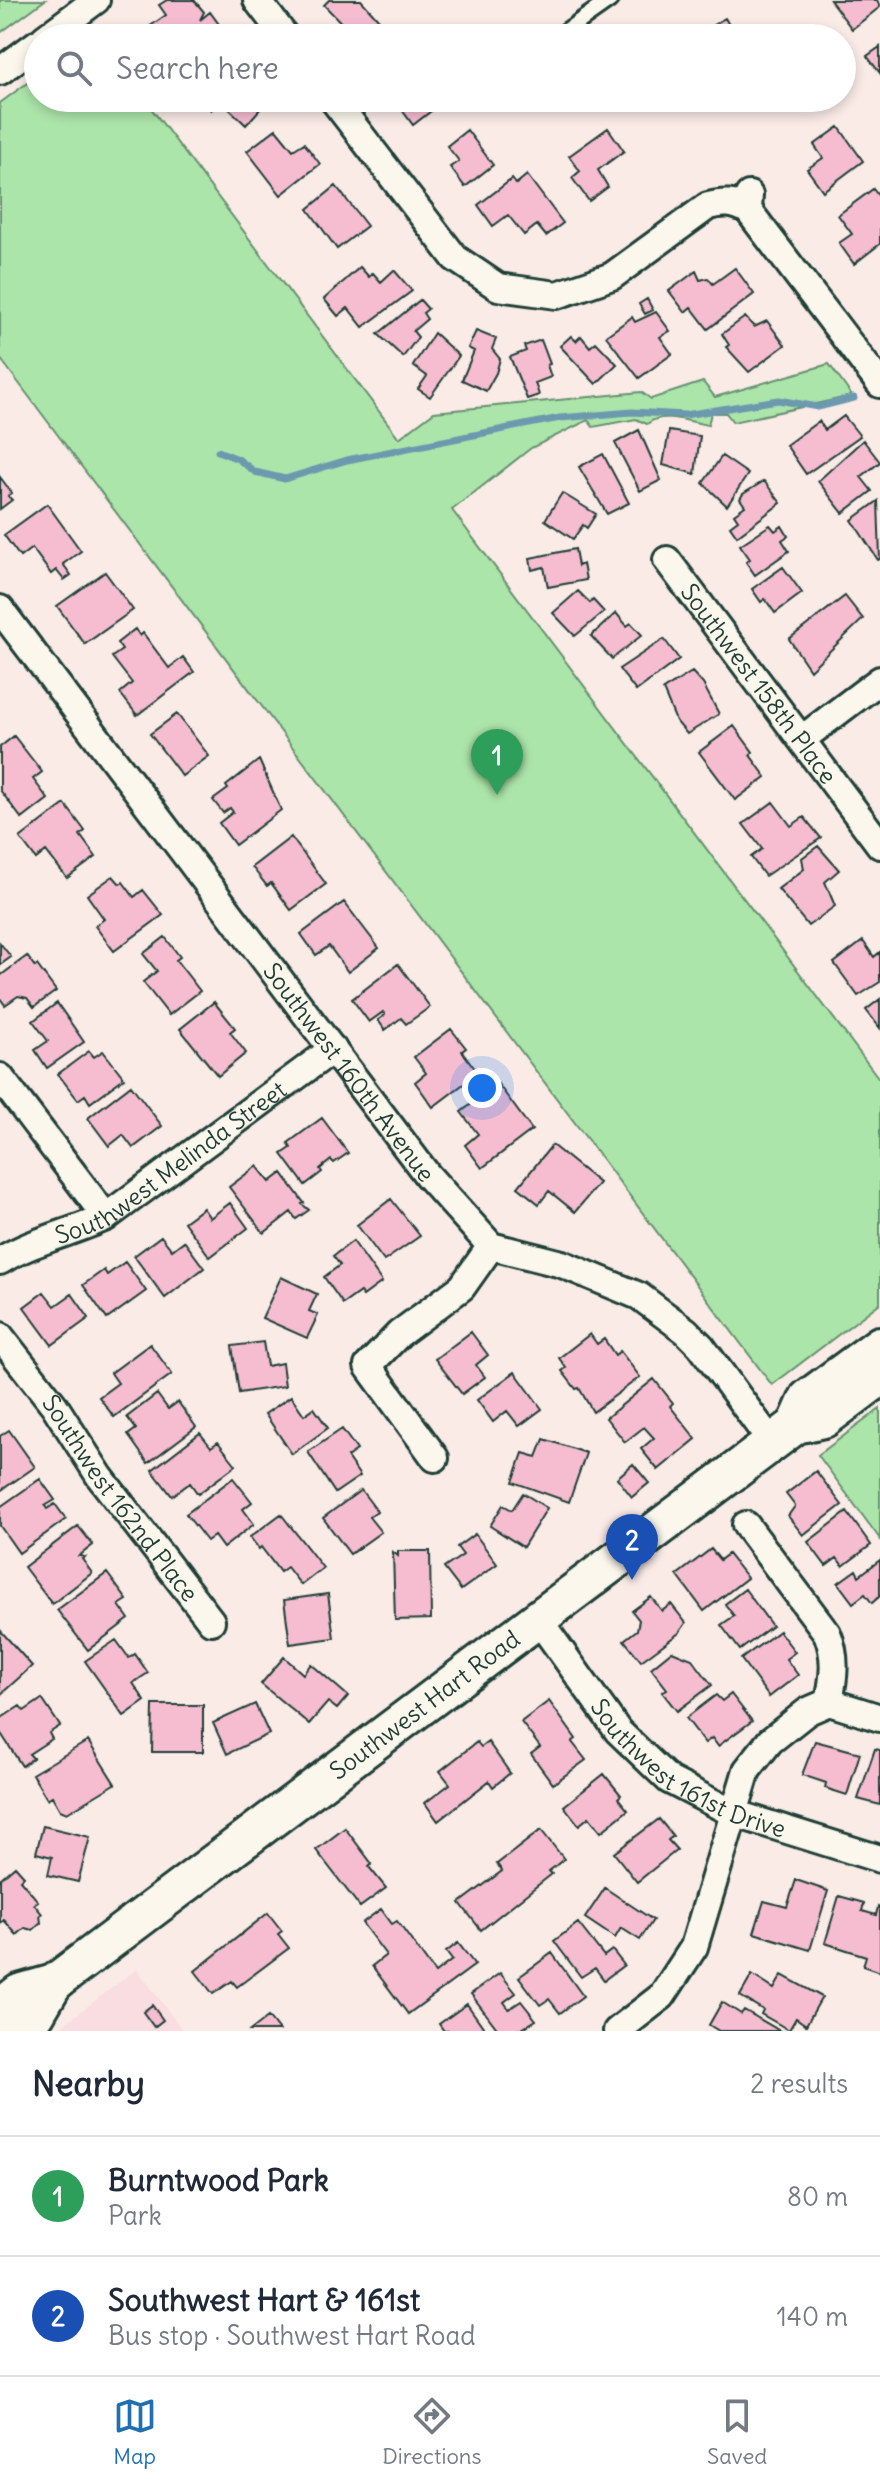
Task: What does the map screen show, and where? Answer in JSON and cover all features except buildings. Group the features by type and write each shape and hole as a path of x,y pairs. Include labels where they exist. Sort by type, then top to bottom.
{"main road":[{"name":"Southwest Hart Road","path":"784,1434 808,1398 880,1345"},
{"name":"Southwest Hart Road","path":"0,2008 19,1993 54,1983 784,1434 824,1419 880,1377"},
{"name":"Southwest Hart Road","path":"14,2031 36,2014 54,1983"}],"street":[{"path":"64,24 96,0"},
{"path":"257,0 275,24"},
{"path":"0,71 24,53"},
{"path":"343,112 455,258 498,287 557,295 612,276 708,206 722,202 748,202 880,384"},
{"name":"Southwest 158th Place","path":"667,560 880,845"},
{"name":"Southwest 160th Avenue","path":"0,609 428,1176 491,1246"},
{"path":"802,739 880,680"},
{"name":"Southwest Melinda Street","path":"0,1261 19,1249 77,1231 106,1217 333,1049"},
{"path":"0,1077 106,1217"},
{"path":"435,1458 368,1366 399,1334 462,1287 491,1246 562,1264 639,1296 686,1331 784,1434"},
{"name":"Southwest 162nd Place","path":"0,1336 54,1405 100,1477 211,1621"},
{"path":"746,1525 827,1633 833,1647 834,1661 829,1702"},
{"name":"Southwest 161st Drive","path":"538,1619 618,1731 669,1780 733,1813 880,1859"},
{"path":"617,2031 662,1996 694,1947 733,1813 747,1770 756,1755 808,1711 829,1702 880,1718"}],"lane":[{"path":"576,24 610,0"}],"shaded area":[{"path":"137,1969 183,2031 55,2031"}],"green space":[{"path":"0,0 45,0 0,33"},
{"path":"24,85 24,112 154,112 399,438 434,412 641,392 651,399 703,382 715,397 829,364 852,396 733,422 726,413 711,413 708,425 660,418 647,424 636,419 593,427 588,420 531,448 452,510 880,1080 880,1303 772,1385 0,358 0,103"},
{"path":"880,1409 880,1539 818,1455"}],"waterway":[{"path":"218,451 238,459 255,472 285,479 347,460 560,418 632,412 685,415 778,400 818,407 854,398"}],"place":[{"name":"Burntwood Park","path":"497,795"},
{"name":"Southwest Hart & 161st","path":"632,1580"}]}
